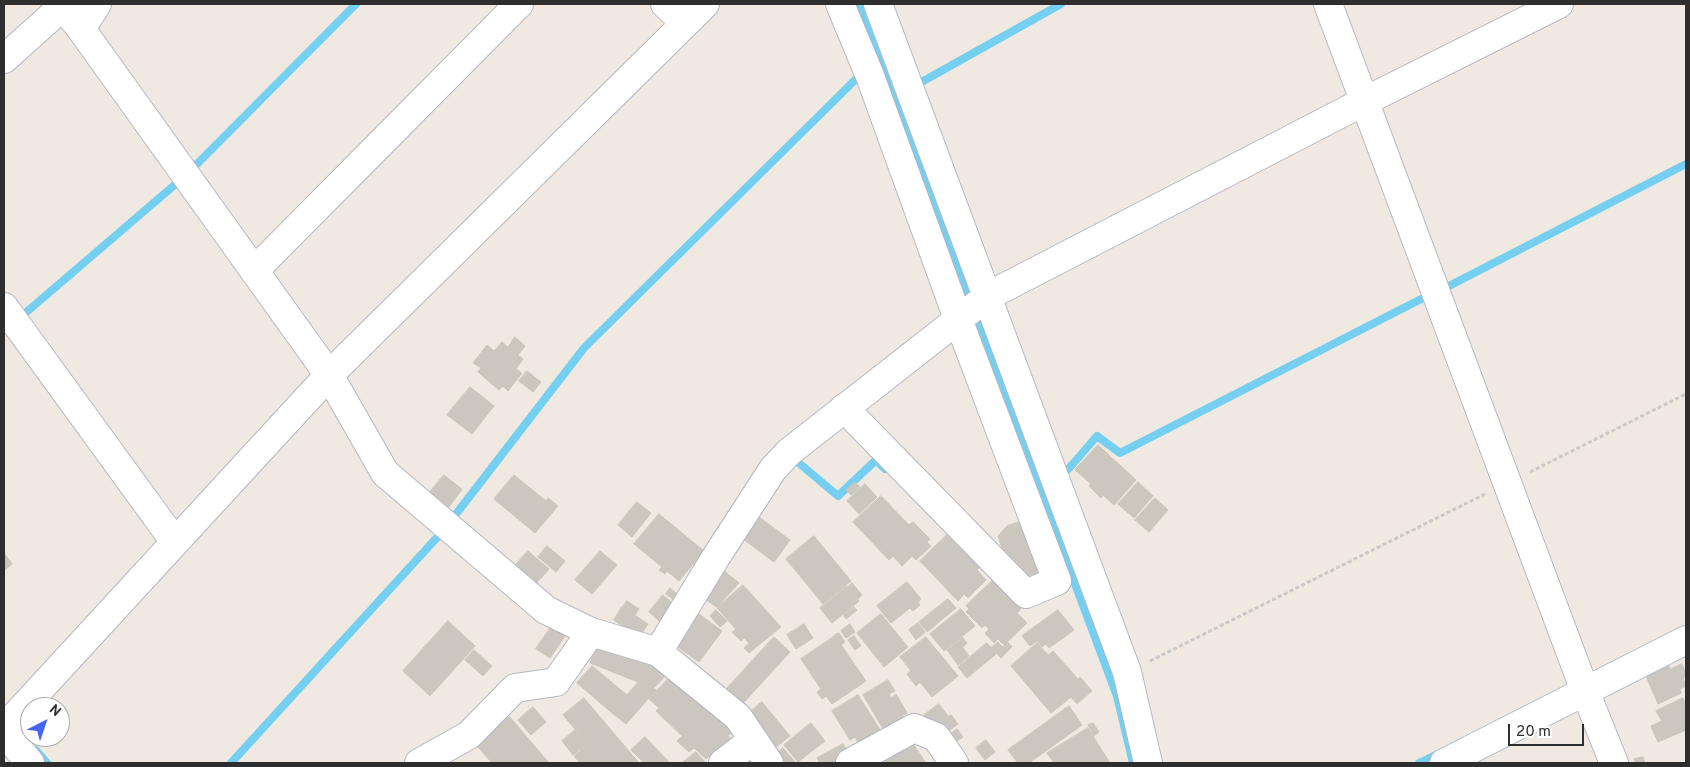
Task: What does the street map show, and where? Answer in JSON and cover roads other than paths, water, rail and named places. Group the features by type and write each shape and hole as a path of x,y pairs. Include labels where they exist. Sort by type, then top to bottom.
{"street":[{"path":"81,29 97,4"},
{"path":"254,271 519,4"},
{"path":"665,4 685,23"},
{"path":"30,763 4,730 329,375 704,4"},
{"path":"840,4 1127,672 1148,763"},
{"path":"844,408 1026,594 1057,581 878,4"},
{"path":"1328,4 1585,691 1614,763"},
{"path":"658,652 773,469 789,452 972,308 1365,101 1559,4"},
{"path":"4,59 62,5 329,375 385,473 546,610 591,632 658,652 738,717 768,763"},
{"path":"4,307 175,542"},
{"path":"419,763 469,735 515,688 556,682 591,632"},
{"path":"1444,763 1686,640"},
{"path":"850,763 914,728 936,737 954,763"},
{"path":"723,763 753,740"}],"waterway":[{"path":"193,168 356,4"},
{"path":"858,4 1117,696 1133,763"},
{"path":"918,84 1061,4"},
{"path":"453,518 584,348 858,77"},
{"path":"1447,287 1686,164"},
{"path":"23,315 178,182"},
{"path":"1062,468 1064,474 1097,436 1120,453 1425,297"},
{"path":"791,460 793,458 838,496 876,460 885,469"},
{"path":"231,763 442,532"},
{"path":"36,750 47,763"},
{"path":"1419,763 1440,753"}]}
